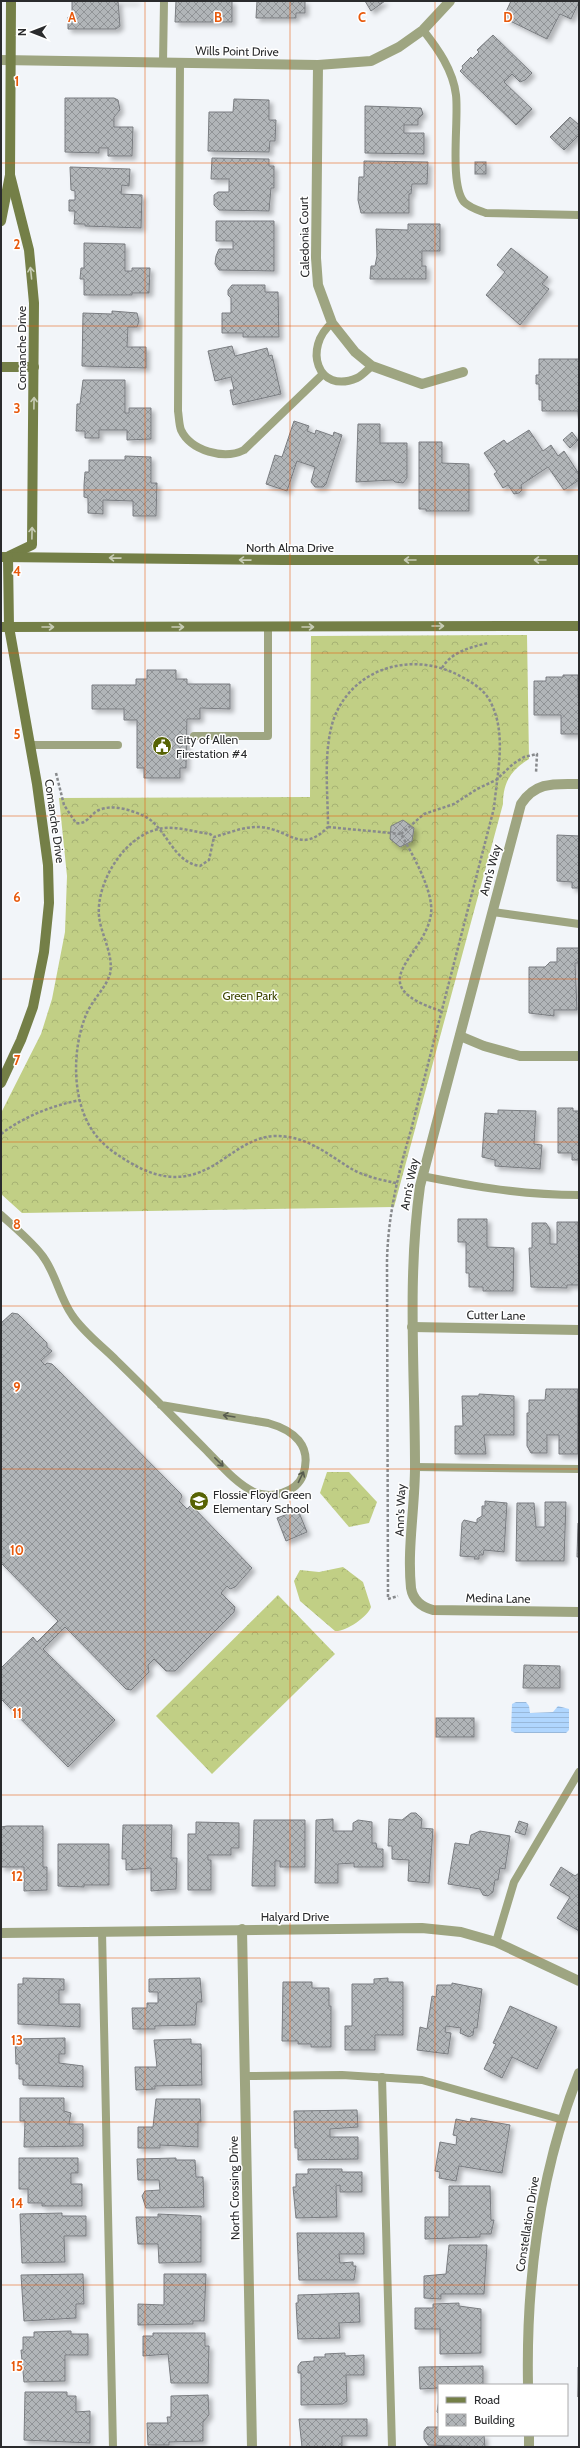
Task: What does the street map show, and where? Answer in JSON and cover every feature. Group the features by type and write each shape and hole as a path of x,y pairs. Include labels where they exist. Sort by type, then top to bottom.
{"street":[{"name":"Comanche Drive","path":"1,1083 21,1040 33,1007 44,952 49,903 46,852 30,745 5,627 3,556 32,544 34,367 34,303 29,250 10,175 6,60 11,1"},
{"name":"Wills Point Drive","path":"6,60 318,65 371,61 399,48 423,30 450,1"},
{"name":"Caledonia Court","path":"318,65 316,258 318,285 332,323 354,352 372,366 422,384 463,372"},
{"name":"Comanche Drive","path":"1,222 10,175"},
{"path":"1,367 34,367"},
{"name":"North Alma Drive","path":"3,556 284,560 579,560"},
{"path":"5,627 579,626"},
{"path":"536,788 546,784 579,784"},
{"name":"Ann's Way","path":"418,1602 411,1587 415,1468 412,1327 414,1228 422,1176 521,804 536,788"},
{"path":"460,1036 484,1046 520,1056 579,1056"},
{"name":"Cutter Lane","path":"412,1327 579,1330"},
{"name":"Medina Lane","path":"418,1602 433,1610 579,1612"},
{"name":"Halyard Drive","path":"1,1933 422,1928 461,1932 496,1942 579,1981"},
{"name":"North Crossing Drive","path":"242,1929 252,2447"},
{"name":"Constellation Drive","path":"528,2384 528,2302 534,2252 544,2193 563,2120 579,2073"},
{"path":"529,2436 529,2447"}],"lane":[{"path":"164,1 164,63"},
{"path":"423,30 444,58 456,94 456,178 463,201 471,208 486,213 579,215"},
{"path":"180,63 178,411 181,430 191,442 210,452 223,455 236,454 244,450 323,374"},
{"path":"332,323 324,330 316,352 317,364 323,374 330,379 346,381 358,378 372,366"},
{"path":"194,736 268,736 268,627"},
{"path":"30,745 118,745"},
{"path":"492,912 579,924"},
{"path":"422,1176 491,1190 535,1195 579,1195"},
{"path":"2,1218 44,1257 72,1315 161,1405 233,1476 253,1491 266,1496 280,1494 296,1486 302,1476 306,1462 302,1446 295,1434 284,1428 268,1422 161,1405"},
{"path":"415,1468 579,1469"},
{"path":"496,1942 514,1882 579,1772"},
{"path":"102,1931 113,2447"},
{"path":"244,2076 342,2075 422,2080 563,2120"},
{"path":"382,2077 392,2447"}],"path":[{"path":"442,668 449,658 473,646 488,643"},
{"path":"328,827 330,738 333,721 349,692 369,676 392,665 424,664 442,668 469,680 483,691 492,703 500,740 496,791"},
{"path":"401,834 424,814 454,804 477,789 496,780 513,764 524,757 537,754 536,788"},
{"path":"56,773 64,805 76,823 84,823 98,811 117,808 145,817 152,821 178,854 196,865 204,865 209,860 214,837"},
{"path":"396,1182 365,1175 350,1168 330,1154 308,1142 273,1136 252,1141 211,1168 182,1178 171,1177 132,1164 99,1139 92,1128 80,1100 75,1060 79,1037 86,1014 108,979 111,966 99,914 102,885 111,868 125,851 139,838 157,829 176,829 210,834 214,837 258,826 271,828 296,839 305,840 316,837 328,827 401,834"},
{"path":"401,834 425,886 431,906 428,923 403,968 400,982 406,993 416,1002 442,1011"},
{"path":"1,1134 17,1122 33,1114 58,1105 80,1100"}],"green space":[{"name":"Green Park","path":"527,635 529,759 513,772 506,783 503,804 394,1207 22,1213 1,1194 1,1113 41,1034 52,999 65,932 67,876 59,798 310,797 311,636"},
{"path":"327,1472 349,1472 377,1502 369,1523 349,1527 320,1493"},
{"path":"343,1567 363,1582 371,1607 366,1615 356,1623 339,1631 335,1631 300,1601 294,1581 300,1570 319,1572"},
{"path":"278,1595 335,1654 212,1774 156,1716"}],"water":[{"path":"516,1702 526,1702 529,1706 530,1713 553,1712 558,1706 569,1709 569,1730 566,1733 515,1733 511,1731 512,1704"}],"building":[{"path":"72,1 118,1 120,26 116,29 68,29 68,17 72,17"},
{"path":"176,1 232,1 232,22 175,22"},
{"path":"257,1 305,1 305,13 296,13 296,18 256,18"},
{"path":"365,1 385,1 371,11"},
{"path":"511,1 579,2 571,19 560,14 547,39 506,19 508,15 505,14"},
{"path":"493,35 532,73 525,80 520,82 512,74 504,82 532,109 516,125 460,71 463,68 462,66 471,57 472,59 479,52 477,50"},
{"path":"65,98 114,98 118,100 120,110 114,117 114,127 133,127 132,156 108,156 108,148 99,148 99,153 65,152"},
{"path":"234,99 269,100 269,120 276,120 275,141 270,141 269,152 208,151 209,112 233,112"},
{"path":"365,106 421,108 423,114 418,119 418,125 404,125 404,133 424,133 424,154 365,153"},
{"path":"570,117 579,125 579,135 564,150 550,137"},
{"path":"212,158 269,159 269,166 274,166 274,188 271,188 269,211 219,210 214,205 214,195 218,192 229,192 229,179 211,179"},
{"path":"364,161 428,162 427,184 412,184 411,194 409,194 409,213 361,213 358,200 359,177 364,177"},
{"path":"475,162 486,162 486,174 475,174"},
{"path":"70,167 130,169 129,186 122,185 121,194 142,195 141,228 85,226 85,224 74,224 75,211 69,211 69,200 75,200 75,191 71,190"},
{"path":"216,221 274,221 274,271 219,270 215,264 219,249 233,249 233,241 216,241"},
{"path":"408,224 440,224 440,251 422,251 422,266 426,266 426,279 370,279 371,266 375,266 377,256 376,229 408,230"},
{"path":"84,243 125,244 125,271 132,271 132,268 150,268 149,293 132,293 132,295 84,295 84,279 80,279 81,268 84,268"},
{"path":"511,248 548,277 542,284 549,289 520,325 486,295 505,272 497,265"},
{"path":"232,285 265,285 265,292 278,292 279,337 243,337 243,333 222,333 222,313 231,313 231,298 228,295 228,290"},
{"path":"112,311 137,313 139,321 137,327 128,327 127,347 146,347 146,368 82,366 83,313 112,314"},
{"path":"232,346 235,356 267,348 269,356 272,355 281,394 233,405 230,390 234,390 231,377 215,381 208,351"},
{"path":"539,359 579,359 579,429 578,411 542,411 542,400 539,400 539,384 536,384 536,375 539,375"},
{"path":"83,380 125,380 125,413 129,413 129,408 151,408 151,439 127,440 127,430 99,430 99,438 85,438 85,431 76,431 77,404 80,404"},
{"path":"294,421 309,426 307,431 315,434 316,430 333,436 334,432 342,435 326,484 323,487 315,487 311,482 315,467 297,461 287,491 266,484 275,455 282,457"},
{"path":"358,424 380,424 380,443 407,443 407,478 403,483 395,482 393,480 356,482"},
{"path":"529,430 543,451 551,445 558,456 564,451 579,474 579,480 564,490 548,467 521,485 522,490 519,493 514,494 508,485 503,488 494,474 497,472 484,453 504,440 507,444"},
{"path":"572,432 578,440 570,448 563,440"},
{"path":"419,442 442,442 442,463 469,464 469,511 426,511 426,509 419,509"},
{"path":"125,456 151,457 151,483 157,483 156,516 133,516 133,501 103,500 103,514 88,513 88,498 84,497 84,485 85,472 89,472 89,460 125,460"},
{"name":"City of Allen Firestation #4","path":"147,670 176,670 176,679 187,679 187,684 230,684 230,709 200,708 200,719 187,719 186,768 180,768 180,778 144,778 144,768 137,768 137,720 124,720 124,709 92,709 92,685 136,685 136,679 147,679"},
{"path":"563,675 578,675 579,734 561,734 561,715 534,715 534,681 546,681 546,677 563,677"},
{"path":"403,820 414,828 412,841 400,847 390,839 391,826"},
{"path":"557,835 579,836 579,888 572,888 572,882 557,881"},
{"path":"557,948 579,948 579,963 575,963 577,1010 554,1010 554,1016 529,1013 529,967 545,967 550,962 557,962"},
{"path":"558,1108 573,1108 573,1111 579,1111 579,1160 572,1160 572,1153 558,1153"},
{"path":"498,1110 536,1111 534,1144 542,1145 540,1169 495,1166 495,1160 482,1157 485,1113 498,1114"},
{"path":"458,1219 487,1219 487,1247 514,1248 513,1291 483,1291 483,1287 469,1287 469,1273 466,1273 466,1242 458,1242"},
{"path":"557,1222 578,1222 579,1285 567,1285 567,1288 531,1287 529,1248 532,1248 532,1223 546,1223 550,1229 550,1244 557,1244"},
{"path":"12,1313 18,1314 47,1343 47,1347 52,1351 41,1361 45,1365 47,1363 52,1364 181,1494 182,1497 179,1501 187,1509 191,1505 252,1568 235,1587 230,1589 227,1586 221,1593 235,1607 234,1612 175,1671 166,1671 154,1659 148,1665 149,1672 131,1690 126,1689 65,1627 43,1649 115,1720 68,1767 1,1699 1,1668 33,1637 37,1642 58,1621 1,1563 1,1323"},
{"path":"546,1389 578,1389 578,1454 559,1454 559,1435 547,1435 547,1453 531,1453 527,1446 527,1413 529,1413 529,1400 545,1400"},
{"path":"479,1394 514,1396 514,1435 484,1435 486,1454 455,1454 455,1426 463,1426 462,1396 479,1396"},
{"path":"485,1501 507,1503 504,1552 484,1550 483,1555 479,1555 479,1559 474,1559 475,1557 460,1556 462,1523 464,1520 477,1523 477,1519 482,1516 482,1506 485,1506"},
{"path":"545,1502 566,1502 564,1561 516,1561 517,1503 534,1503 536,1527 545,1527"},
{"path":"298,1510 307,1532 286,1541 277,1518"},
{"path":"578,1523 579,1557 577,1557"},
{"path":"524,1665 560,1666 560,1688 523,1688"},
{"path":"436,1718 474,1718 474,1737 436,1737"},
{"path":"411,1813 416,1813 422,1819 421,1828 433,1829 429,1883 408,1881 409,1860 392,1859 392,1846 388,1846 389,1819 402,1820"},
{"path":"333,1819 333,1831 353,1831 353,1823 358,1820 372,1822 372,1843 376,1843 377,1849 383,1849 383,1867 354,1867 354,1863 338,1864 338,1883 315,1883 316,1820"},
{"path":"254,1820 305,1820 305,1867 280,1867 280,1861 275,1861 275,1886 252,1886"},
{"path":"519,1821 528,1824 525,1835 515,1832"},
{"path":"196,1822 239,1823 239,1848 231,1848 231,1855 208,1855 208,1860 211,1860 211,1890 188,1890 188,1834 196,1834"},
{"path":"123,1825 172,1825 171,1858 177,1858 176,1889 151,1891 151,1868 126,1870 126,1859 122,1859"},
{"path":"43,1826 43,1867 47,1867 47,1890 24,1891 24,1867 1,1867 1,1827"},
{"path":"480,1831 510,1836 505,1869 500,1868 498,1880 495,1880 493,1892 488,1896 483,1895 480,1889 448,1884 455,1843 469,1845 471,1835"},
{"path":"58,1844 109,1844 109,1885 84,1885 84,1887 58,1886"},
{"path":"561,1867 575,1876 579,1873 579,1931 557,1918 570,1897 550,1885"},
{"path":"23,1978 64,1979 64,1990 59,1990 59,2004 80,2004 80,2027 18,2024 18,1984 23,1984"},
{"path":"200,1978 202,2002 197,2002 195,2025 155,2026 155,2029 133,2029 132,2008 147,2008 147,2003 158,2003 158,1992 149,1992 149,1979"},
{"path":"388,1978 388,1982 403,1982 403,2035 375,2035 375,2050 345,2050 345,2026 352,2026 352,1984 374,1984 374,1979"},
{"path":"283,1982 312,1982 312,1988 329,1988 329,2006 331,2006 331,2047 311,2047 311,2044 298,2044 298,2041 282,2041"},
{"path":"452,1983 482,1989 477,2028 474,2028 473,2035 469,2037 460,2033 461,2028 446,2026 445,2032 451,2033 448,2054 417,2050 420,2027 427,2029 432,1996 436,1997 437,1985 452,1985"},
{"path":"510,2006 557,2027 537,2069 512,2057 502,2078 484,2069 496,2044 493,2043"},
{"path":"65,2038 65,2054 59,2054 59,2063 83,2066 83,2087 23,2085 23,2079 19,2079 19,2064 16,2064 15,2039"},
{"path":"191,2039 191,2044 201,2044 202,2085 155,2086 155,2089 136,2090 135,2067 157,2067 154,2040"},
{"path":"20,2098 64,2098 64,2111 71,2113 69,2124 83,2124 83,2146 24,2147 25,2121 20,2121"},
{"path":"156,2099 200,2099 201,2122 198,2122 198,2147 160,2145 160,2148 138,2148 138,2127 153,2127"},
{"path":"357,2110 358,2127 330,2129 330,2137 358,2137 358,2159 298,2160 298,2148 295,2148 294,2111"},
{"path":"471,2118 510,2125 502,2173 459,2166 456,2181 439,2178 440,2172 435,2171 440,2142 456,2145 457,2136 453,2135 456,2119 470,2122"},
{"path":"19,2158 78,2158 78,2173 71,2173 71,2184 82,2184 82,2206 42,2206 42,2203 28,2203 28,2189 19,2189"},
{"path":"176,2158 176,2160 195,2160 196,2177 203,2177 204,2207 146,2208 142,2196 145,2191 160,2190 159,2180 138,2180 137,2159"},
{"path":"308,2169 342,2169 342,2172 362,2172 362,2192 340,2192 340,2185 336,2186 337,2217 296,2218 293,2187 296,2187 296,2174 308,2174"},
{"path":"449,2186 490,2186 491,2220 494,2220 491,2234 480,2234 480,2237 425,2239 425,2217 449,2217"},
{"path":"62,2213 62,2216 86,2216 86,2236 64,2236 65,2262 22,2263 20,2214"},
{"path":"158,2214 201,2216 201,2262 159,2263 158,2244 138,2244 136,2217 158,2217"},
{"path":"297,2233 364,2233 364,2254 339,2254 340,2263 353,2262 353,2266 356,2266 354,2280 299,2280"},
{"path":"449,2245 487,2245 484,2294 441,2294 441,2299 424,2298 424,2276 446,2274"},
{"path":"83,2274 84,2304 76,2304 76,2318 24,2321 21,2275"},
{"path":"164,2274 206,2274 204,2321 193,2321 193,2324 138,2325 138,2304 164,2305"},
{"path":"359,2293 360,2322 339,2323 340,2338 298,2339 296,2303 298,2303 298,2295"},
{"path":"459,2303 459,2306 481,2309 481,2353 440,2354 440,2329 415,2329 415,2308 433,2308 433,2304"},
{"path":"71,2331 71,2334 88,2334 88,2355 65,2355 65,2381 24,2382 21,2350 23,2350 23,2337 34,2337 34,2332"},
{"path":"153,2333 205,2333 205,2346 209,2346 208,2383 171,2383 168,2354 143,2356 143,2336 153,2336"},
{"path":"345,2353 345,2356 364,2355 364,2375 346,2375 347,2401 343,2404 301,2405 301,2373 298,2373 298,2366 301,2362 314,2361 314,2357 325,2357 325,2354"},
{"path":"483,2366 483,2384 438,2384 438,2388 420,2389 419,2367"},
{"path":"578,2367 579,2367 578,2397"},
{"path":"25,2392 67,2392 67,2396 76,2396 76,2412 90,2411 90,2443 24,2440"},
{"path":"208,2395 209,2415 203,2422 203,2441 169,2442 169,2445 148,2445 147,2423 168,2423 167,2417 171,2417 171,2396"},
{"path":"299,2419 367,2419 367,2436 342,2436 342,2447 302,2447"},
{"path":"427,2427 438,2427 438,2436 484,2436 485,2447 428,2445 424,2439 424,2431"}],"place":[{"name":"City of Allen Firestation #4","path":"162,746"},
{"name":"Flossie Floyd Green Elementary School","path":"199,1501"}]}
